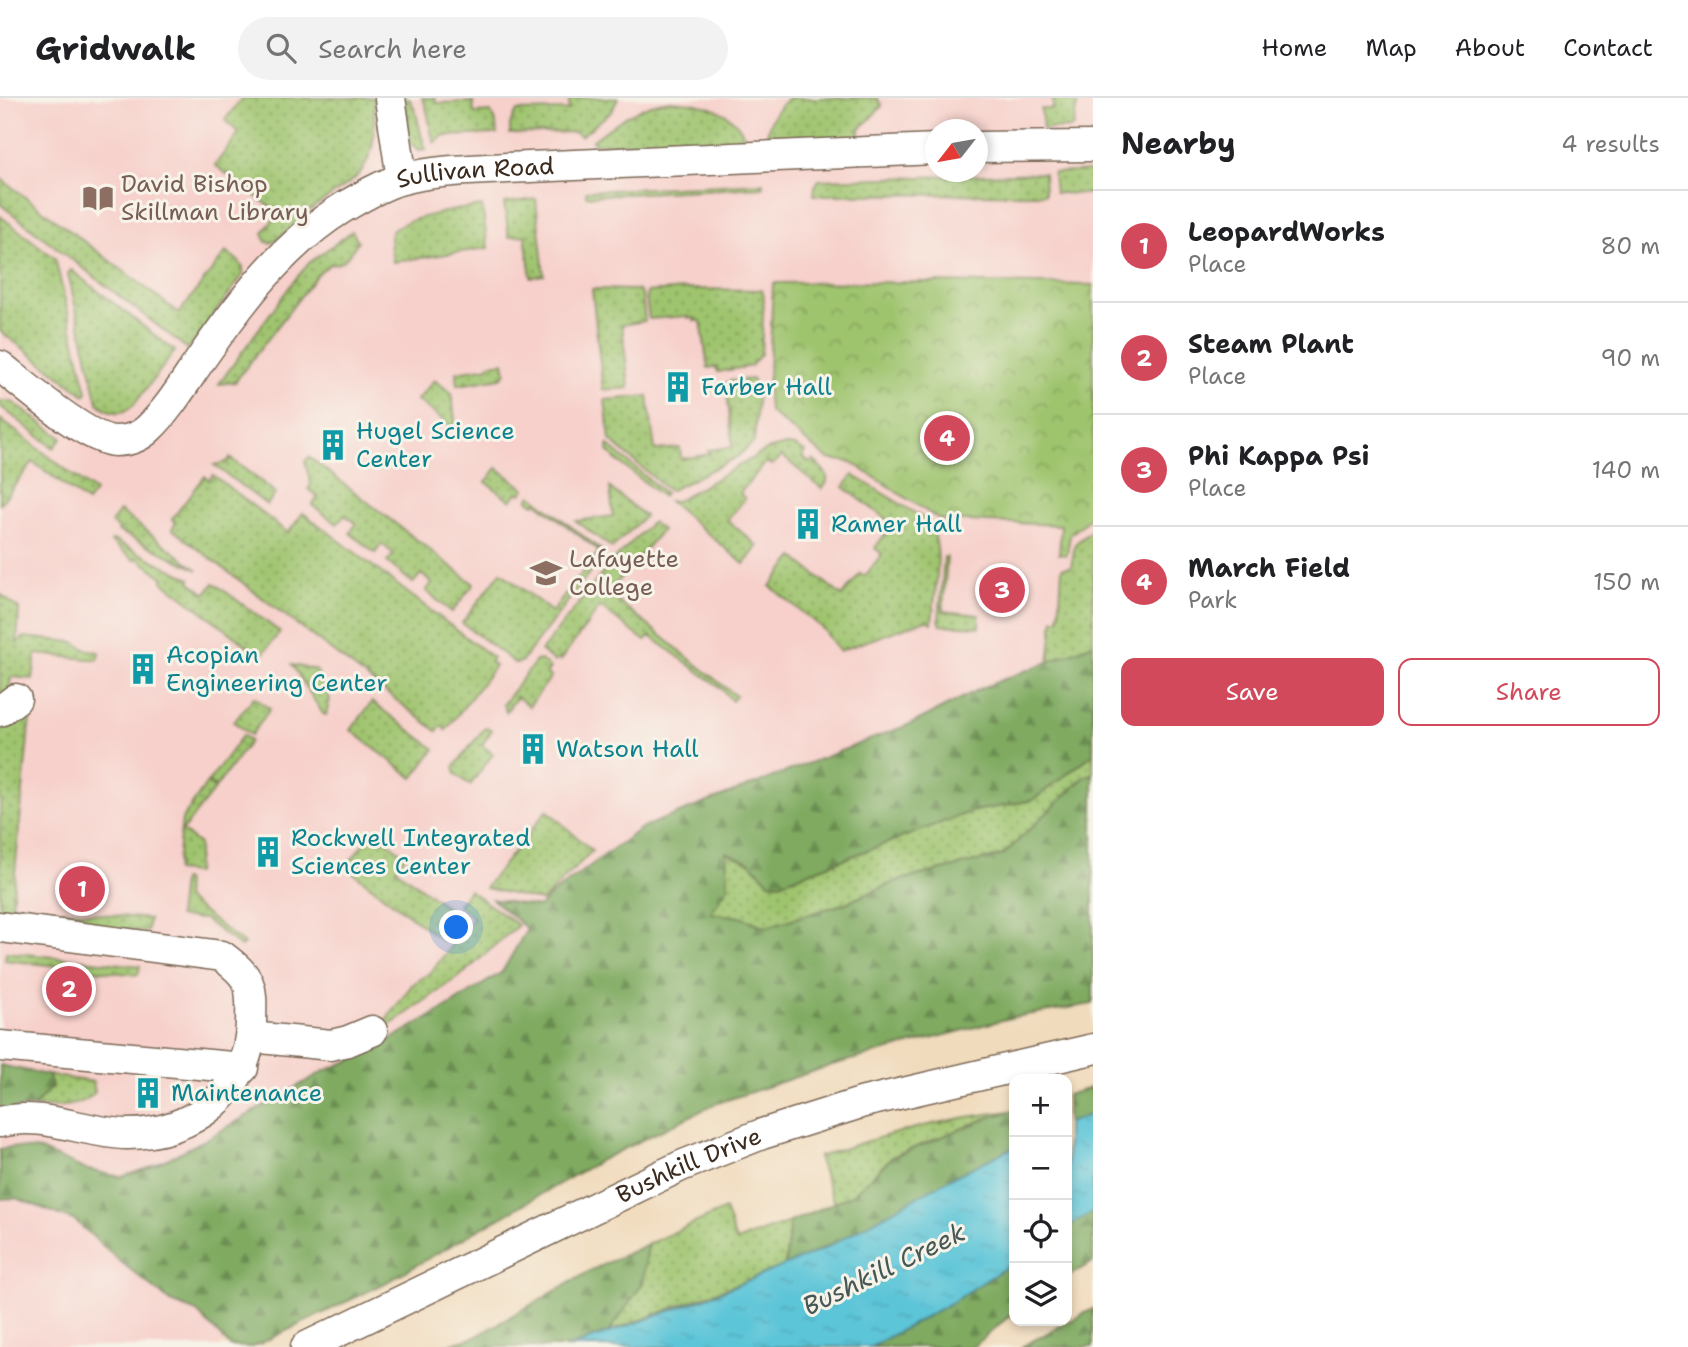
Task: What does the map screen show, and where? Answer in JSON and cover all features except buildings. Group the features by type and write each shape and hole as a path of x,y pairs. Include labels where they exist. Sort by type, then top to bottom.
{"street":[{"path":"390,98 402,179"},
{"path":"988,147 1093,146"},
{"name":"Sullivan Road","path":"1,370 91,433 113,441 127,440 140,435 155,421 214,340 272,267 294,244 342,208 402,179 437,172 520,167 925,149"},
{"path":"0,927 222,956 245,975 252,992 251,1037 243,1068 228,1090 204,1112 182,1123 152,1132 125,1134 53,1121 0,1122"},
{"path":"251,1037 331,1045 372,1031"},
{"path":"0,1046 243,1068"},
{"name":"Bushkill Drive","path":"306,1347 681,1166 762,1134 864,1102 1093,1049"}],"shaded area":[{"name":"Lafayette College","path":"0,98 1093,98 1093,974 826,1047 296,1303 216,1347 0,1347"}],"green space":[{"path":"242,98 374,98 373,142 367,163 361,172 271,243 266,242 263,233 278,213 215,165 239,133 225,120"},
{"path":"405,98 409,98 413,105 426,149 419,150 410,143"},
{"path":"422,98 435,98 436,103 473,102 474,113 491,112 497,134 442,136 435,143"},
{"path":"569,98 618,98 612,111 581,136 575,132 510,134 510,124 517,111 569,110"},
{"path":"788,98 877,98 882,106 860,129 858,138 766,139 773,116"},
{"path":"1053,98 1078,98 1073,128 1043,129 1041,109 1053,109"},
{"path":"671,101 694,103 726,114 741,130 746,141 596,144 592,141 638,110"},
{"path":"1093,171 1093,194 1055,193 1053,173"},
{"path":"1044,173 1045,194 814,195 819,180 925,177 925,182 988,182 988,175"},
{"path":"0,178 179,313 226,252 241,264 243,275 188,349 0,204"},
{"path":"763,183 763,187 586,196 586,191"},
{"path":"536,199 544,275 531,277 525,235 509,237 504,203"},
{"path":"482,206 488,248 393,262 390,236 396,228 418,218"},
{"path":"0,216 55,258 87,392 85,395 0,331"},
{"path":"352,231 358,241 347,257 340,263 330,264 317,275 235,382 219,384 309,263"},
{"path":"71,270 175,351 133,406 124,411 111,411 98,403 68,274"},
{"path":"773,283 1093,285 1093,515 1070,535 1067,555 1059,554 1061,525 940,520 851,462 828,459 769,411"},
{"path":"592,289 638,290 642,295 645,321 622,325 629,388 603,390"},
{"path":"687,289 762,290 764,297 761,354 751,366 718,372 716,367 708,368 701,321 694,321 694,318 688,316 649,319 647,292"},
{"path":"504,362 506,373 501,378 458,385 456,372"},
{"path":"752,379 758,389 754,442 737,457 669,491 610,440 605,400 648,396 655,450 680,448 681,459 710,454 708,450 733,447 726,383"},
{"path":"434,380 452,393 456,430 417,400"},
{"path":"0,401 11,401 62,438 54,448 0,406"},
{"path":"0,419 95,492 87,502 33,462 0,504"},
{"path":"608,445 665,493 663,497 614,458 608,451"},
{"path":"786,445 795,446 805,452 802,457 810,463 813,460 826,474 827,481 822,489 782,456 772,465 766,462 740,493 745,499 727,520 758,546 744,564 669,501 676,501 767,450"},
{"path":"309,457 474,584 452,612 426,591 432,583 421,574 413,583 387,562 394,554 382,544 375,553 350,533 356,524 345,515 337,524 312,505 318,497 308,489 311,485 305,461"},
{"path":"230,458 276,493 267,505 214,465 227,462"},
{"path":"497,468 525,489 521,494 517,492 511,501 486,482"},
{"path":"213,475 288,533 303,513 493,658 490,662 495,666 446,730 441,726 437,731 172,529 176,523 172,519 205,476 209,480"},
{"path":"853,475 928,521 936,544 937,570 932,623 926,620 839,651 823,629 770,586 794,557 842,596 860,574 865,576 882,554 875,548 891,523 844,487"},
{"path":"610,488 645,516 612,548 576,521 613,516"},
{"path":"531,495 605,553 522,661 516,664 462,623 501,572 552,612 599,551 536,502 534,504 528,500"},
{"path":"120,511 198,570 118,531 111,523"},
{"path":"652,522 662,530 608,593 736,696 732,701 721,688 650,636 645,641 600,607 560,661 559,658 555,662 541,651 610,564"},
{"path":"1093,529 1093,644 1049,662 1054,619 1059,619 1062,568 1071,567 1075,544"},
{"path":"113,540 191,579 205,594 214,583 280,632 261,656 162,581 164,578 111,542"},
{"path":"944,557 947,557 943,611 979,615 979,627 941,625 939,620"},
{"path":"0,594 19,609 17,643 24,637 74,642 85,649 99,652 98,660 36,654 33,679 11,677 9,691 0,699"},
{"path":"1093,644 1093,754 1033,800 970,812 780,883 769,882 751,863 726,852 728,887 710,913 740,917 766,927 846,903 897,881 1003,855 1085,776 1093,774 1093,1004 1014,1017 832,1065 715,1104 603,1159 383,1284 253,1347 230,1346 197,1312 171,1302 116,1258 76,1221 16,1198 0,1199 0,1149 12,1147 40,1150 84,1169 121,1177 149,1168 201,1142 324,1071 361,1056 449,1006 502,972 527,929 492,899 539,907 552,894 643,827 913,723 982,688"},
{"path":"541,660 550,668 546,673 551,677 529,706 517,697 506,712 503,704 536,661"},
{"path":"292,665 316,670 330,699 326,715 323,714"},
{"path":"254,697 270,709 251,735 234,722"},
{"path":"372,702 435,749 413,778 351,730"},
{"path":"23,705 31,706 12,905 149,919 147,932 0,918 0,723"},
{"path":"484,729 492,730 482,745 493,754 470,785 456,774 454,767"},
{"path":"243,735 250,741 216,787 208,782"},
{"path":"1093,754 1093,774 1085,777 1003,855 897,881 846,903 766,927 740,917 709,913 728,887 726,852 751,863 769,882 780,883 970,812 1033,800"},
{"path":"207,783 215,789 182,831 199,844 196,873 176,871 182,819"},
{"path":"547,810 592,851 542,901 485,888"},
{"path":"373,831 406,856 396,869 461,918 443,941 346,867"},
{"path":"182,880 186,881 185,898 244,944 241,947 204,919 178,917"},
{"path":"469,890 518,925 464,973 376,1035 412,985 431,972 473,918 458,905"},
{"path":"6,952 140,966 138,975 5,960"},
{"path":"0,1065 48,1075 52,1086 33,1107 0,1110"},
{"path":"48,1075 93,1082 95,1092 75,1104 33,1107 52,1086"},
{"path":"1093,1087 1093,1114 1072,1121 1072,1093"},
{"path":"1009,1111 893,1156 852,1195 834,1203 818,1157 914,1128"},
{"path":"1009,1112 1009,1150 785,1266 790,1222 852,1195 893,1157"},
{"path":"725,1209 736,1241 790,1222 785,1266 609,1332 643,1283 648,1244"},
{"path":"1093,1212 1093,1262 1072,1274 1072,1263 1072,1224"},
{"path":"648,1244 643,1283 609,1332 569,1347 440,1347 475,1337 592,1270"},
{"path":"1009,1265 1009,1316 973,1347 871,1347 951,1303"},
{"path":"1093,1309 1093,1347 1021,1347 1061,1326 1072,1326 1072,1320"}],"water":[{"path":"1093,1114 1093,1212 1072,1224 1072,1137 1072,1121"},
{"name":"Bushkill Creek","path":"1009,1149 1009,1265 951,1303 871,1347 569,1347 700,1300 822,1250 953,1177"}],"place":[{"name":"David Bishop Skillman Library","path":"98,198"},
{"name":"Farber Hall","path":"678,387"},
{"name":"March Field","path":"947,438"},
{"name":"Hugel Science Center","path":"333,445"},
{"name":"Ramer Hall","path":"808,524"},
{"name":"Lafayette College","path":"546,573"},
{"name":"Phi Kappa Psi","path":"1002,590"},
{"name":"Acopian Engineering Center","path":"143,669"},
{"name":"Watson Hall","path":"533,749"},
{"name":"Rockwell Integrated Sciences Center","path":"268,852"},
{"name":"LeopardWorks","path":"82,889"},
{"name":"Steam Plant","path":"69,989"},
{"name":"Maintenance","path":"148,1093"}]}
